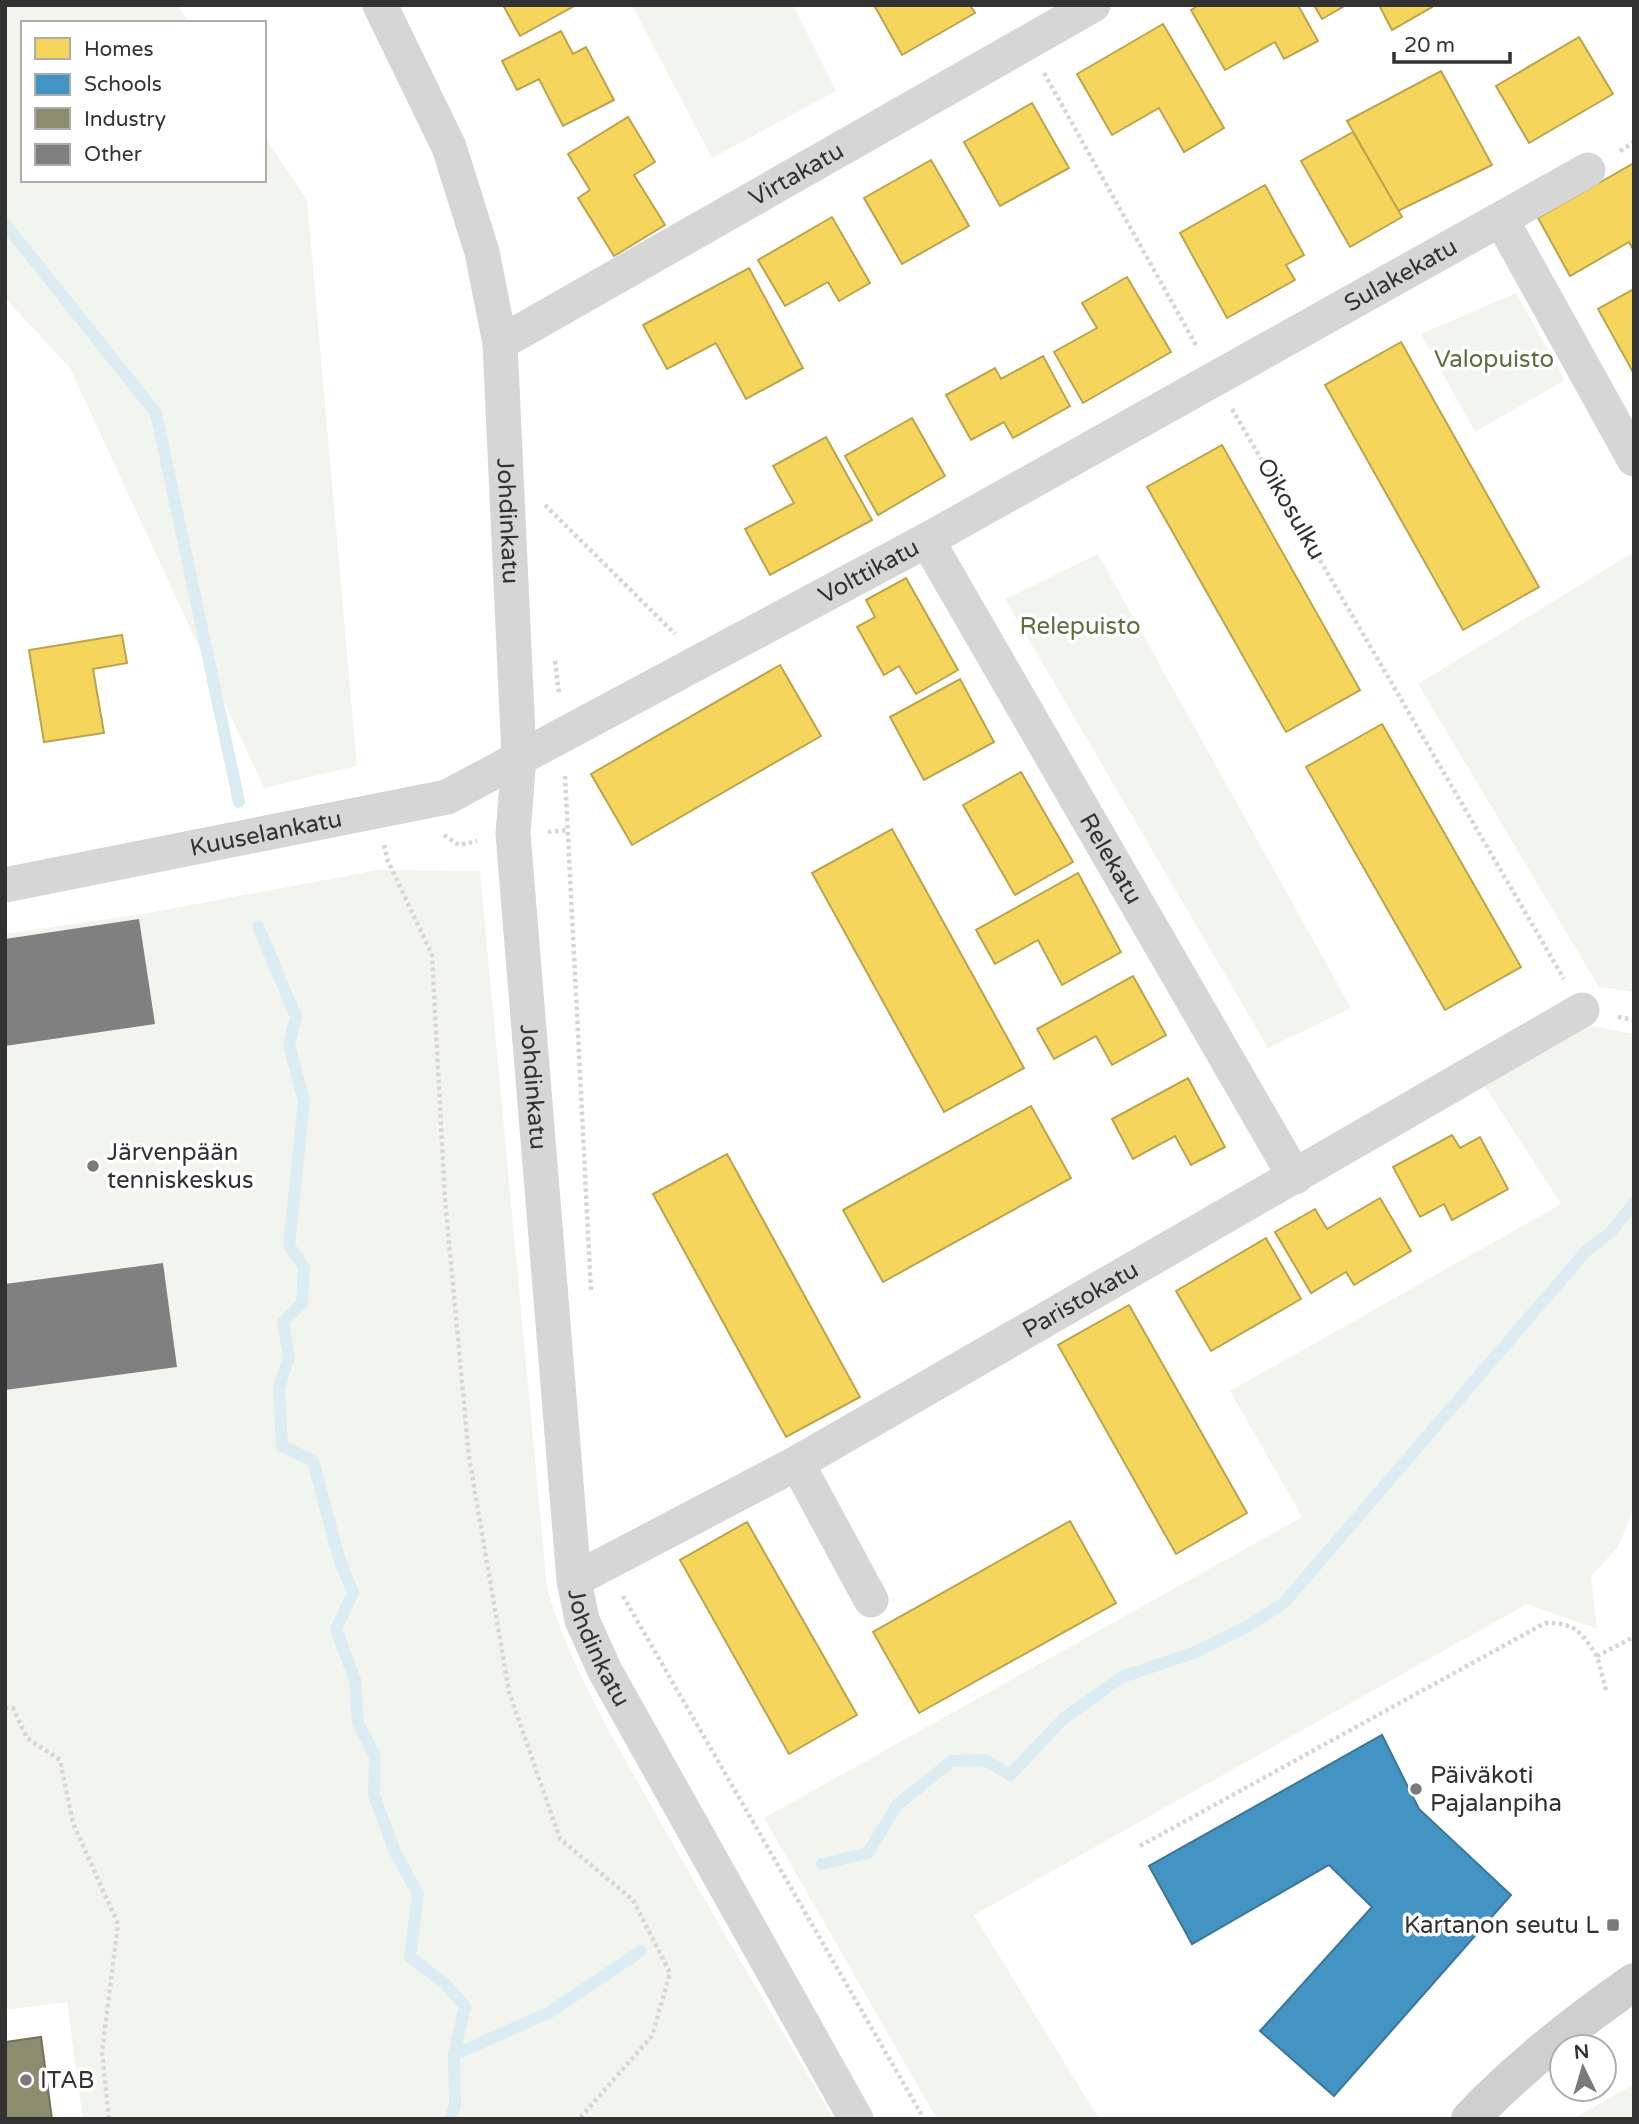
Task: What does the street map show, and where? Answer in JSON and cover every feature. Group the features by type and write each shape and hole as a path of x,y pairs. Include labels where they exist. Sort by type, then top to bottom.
{"street":[{"name":"Johdinkatu","path":"380,5 449,147 482,252 500,344 519,757 513,834 574,1580 582,1620 605,1671 856,2119"},
{"name":"Virtakatu","path":"500,344 1093,5"},
{"name":"Sulakekatu","path":"1216,380 1588,170"},
{"path":"1501,219 1634,459"},
{"name":"Volttikatu","path":"519,757 563,737 703,662 1216,380"},
{"name":"Relekatu","path":"927,540 1295,1177"},
{"name":"Kuuselankatu","path":"5,885 447,797 519,757"},
{"name":"Paristokatu","path":"574,1580 797,1463 1582,1010"},
{"path":"797,1463 871,1600"},
{"path":"1470,2119 1501,2086 1533,2059 1586,2015 1634,1982"}],"path":[{"name":"Oikosulku","path":"1027,43 1216,380 1582,1010"},
{"path":"538,510 537,497 703,662"},
{"path":"554,657 563,737 592,1301"},
{"path":"383,836 388,861 432,955 445,1199 469,1457 509,1692 560,1839 633,1900 670,1973 652,2036 579,2119"},
{"path":"605,1564 924,2119"},
{"path":"1140,1846 1545,1623 1565,1623 1580,1631 1597,1656 1606,1690"},
{"path":"1597,1656 1634,1637"},
{"path":"5,1708 13,1708 27,1738 60,1760 73,1823 118,1924 102,2052 109,2119"}],"green space":[{"path":"5,5 177,5 188,21 21,21 21,182 266,182 266,139 307,200 357,766 264,788 70,368 5,298"},
{"path":"632,5 793,5 836,91 712,158"},
{"name":"Valopuisto","path":"1516,293 1565,380 1475,432 1421,334"},
{"path":"1634,552 1634,992 1599,987 1418,684"},
{"name":"Relepuisto","path":"1098,554 1351,1008 1268,1048 1005,599"},
{"path":"378,870 480,871 547,1588 567,1644 605,1724 694,1882 834,2119 83,2119 67,2002 5,2010 5,934 148,913"},
{"path":"1587,1025 1634,1034 1634,1507 1619,1545 1591,1577 1597,1629 1527,1604 974,1915 1099,2119 937,2119 764,1818 1302,1517 1230,1391 1561,1204 1484,1085"},
{"path":"1634,2084 1634,2119 1575,2119 1601,2103 1618,2103 1618,2093"}],"building: Homes":[{"path":"503,5 576,5 520,36"},
{"path":"874,5 970,5 975,13 902,55"},
{"path":"1199,5 1298,5 1318,41 1284,59 1275,42 1225,70 1191,10"},
{"path":"1314,5 1346,5 1322,19"},
{"path":"1379,5 1431,5 1432,7 1392,30"},
{"path":"1163,24 1224,128 1184,152 1159,108 1112,135 1077,74"},
{"path":"561,31 573,54 586,47 614,100 563,126 539,79 517,90 502,61"},
{"path":"1579,37 1613,94 1529,143 1496,86"},
{"path":"1441,71 1492,165 1398,211 1347,121"},
{"path":"1032,103 1069,168 1000,206 964,142"},
{"path":"628,117 655,162 634,175 665,225 614,256 578,198 590,190 568,154"},
{"path":"1353,132 1402,217 1350,247 1301,161"},
{"path":"931,160 969,226 902,264 864,198"},
{"path":"1634,163 1634,251 1629,242 1570,276 1538,218"},
{"path":"1265,185 1304,255 1286,265 1295,280 1227,318 1180,233"},
{"path":"832,217 870,283 839,301 828,282 785,306 758,260"},
{"path":"749,268 803,368 746,399 716,343 667,369 643,325"},
{"path":"1127,277 1171,352 1083,403 1054,352 1097,328 1082,303"},
{"path":"1634,289 1634,374 1598,309"},
{"path":"1401,342 1539,587 1463,630 1325,385"},
{"path":"1043,356 1070,406 1013,438 1004,422 971,440 946,395 995,368 1001,379"},
{"path":"912,418 945,476 878,515 845,456"},
{"path":"826,437 872,520 770,575 745,529 794,503 773,466"},
{"path":"1222,445 1360,690 1286,732 1147,487"},
{"path":"906,578 958,670 916,694 899,666 884,675 857,627 875,617 866,600"},
{"path":"122,635 127,663 93,669 104,733 44,742 29,650"},
{"path":"780,665 821,736 632,845 591,774"},
{"path":"960,679 994,742 924,780 890,717"},
{"path":"1382,724 1521,967 1445,1010 1306,767"},
{"path":"1021,772 1073,862 1015,895 963,805"},
{"path":"892,829 1024,1068 944,1112 812,873"},
{"path":"1078,873 1121,952 1062,985 1038,940 995,964 976,930"},
{"path":"1133,976 1166,1035 1112,1065 1096,1036 1054,1059 1037,1029"},
{"path":"1188,1078 1225,1147 1191,1165 1175,1136 1133,1159 1112,1119"},
{"path":"1031,1106 1071,1178 883,1282 843,1210"},
{"path":"1452,1135 1460,1148 1480,1137 1508,1189 1452,1220 1444,1204 1420,1217 1393,1167"},
{"path":"727,1154 860,1397 786,1437 653,1194"},
{"path":"1380,1198 1411,1251 1354,1285 1346,1272 1311,1293 1275,1232 1315,1209 1327,1229"},
{"path":"1266,1238 1301,1299 1211,1351 1176,1291"},
{"path":"1129,1305 1247,1513 1176,1554 1058,1345"},
{"path":"1070,1521 1116,1603 919,1713 873,1632"},
{"path":"747,1522 857,1715 789,1754 680,1560"}],"building: Schools":[{"path":"1382,1735 1419,1809 1511,1895 1334,2096 1260,2031 1372,1907 1329,1865 1192,1944 1149,1866"}],"building: Industry":[{"name":"ITAB","path":"41,2037 52,2119 5,2119 5,2042"}],"building: Other":[{"path":"139,919 155,1024 5,1046 5,939"},
{"path":"163,1263 177,1367 5,1390 5,1284"}],"waterway":[{"path":"5,224 156,413 239,802"},
{"path":"258,926 296,1017 289,1045 304,1101 289,1246 304,1267 302,1303 283,1322 289,1357 279,1388 282,1446 313,1461 339,1558 353,1593 336,1629 355,1680 358,1723 375,1756 374,1795 395,1852 418,1894 410,1957 444,1983 465,2006 454,2055 455,2106 450,2119"},
{"path":"822,1864 868,1853 897,1805 952,1761 985,1760 1010,1775 1063,1719 1122,1677 1193,1653 1248,1626 1284,1603 1587,1250 1611,1232 1634,1203"},
{"path":"454,2055 550,2012 641,1951"}],"place":[{"name":"Järvenpään tenniskeskus","path":"93,1166"},
{"name":"Päiväkoti Pajalanpiha","path":"1416,1789"},
{"name":"Kartanon seutu L","path":"1613,1925"},
{"name":"ITAB","path":"26,2080"}]}
